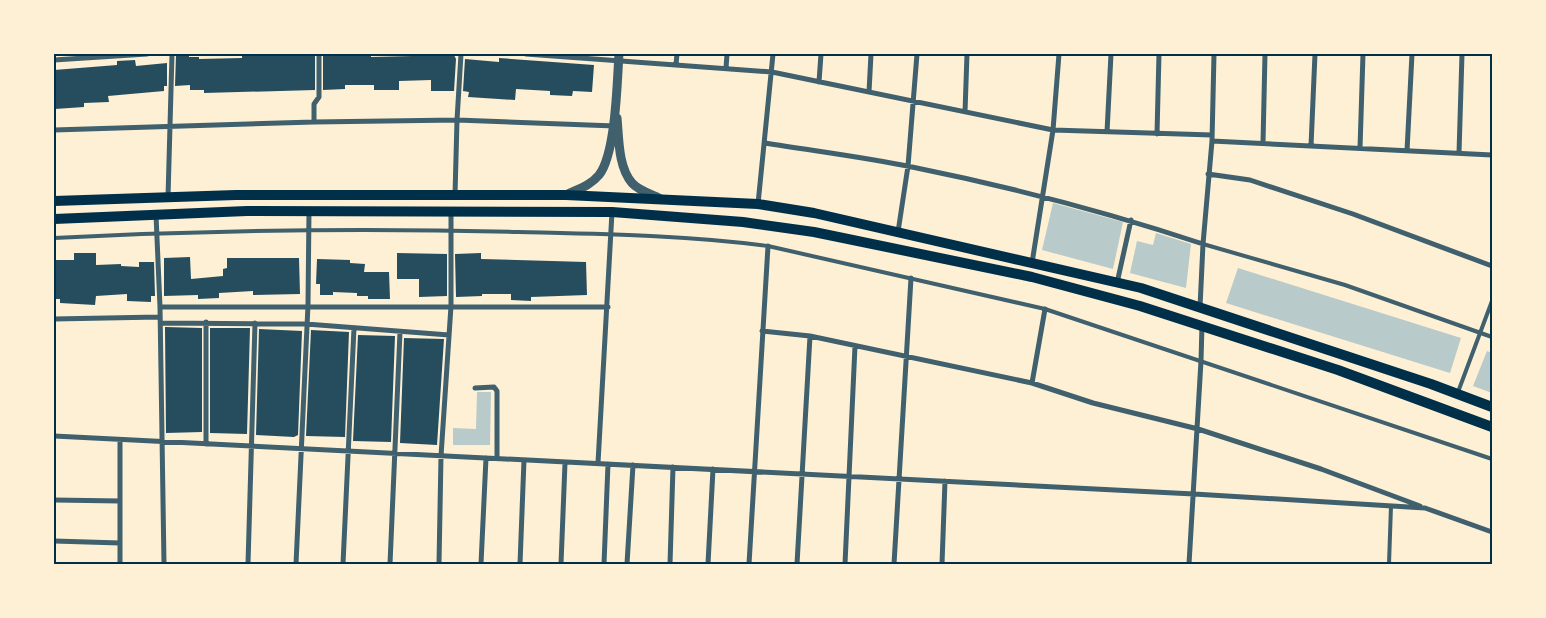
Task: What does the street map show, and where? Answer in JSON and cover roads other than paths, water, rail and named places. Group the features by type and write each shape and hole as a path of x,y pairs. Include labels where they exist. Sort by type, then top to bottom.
{"main road":[{"path":"436,195 436,211"},
{"path":"54,201 168,197 566,195 758,204 814,213 1117,283 1200,308 1492,407"},
{"path":"54,219 156,214 309,211 612,212 743,222 814,232 1032,277 1140,306 1338,370 1492,427"},
{"path":"1338,370 1345,356"}],"street":[{"path":"54,60 147,54"},
{"path":"168,197 172,54"},
{"path":"314,122 314,104 319,97 319,54"},
{"path":"455,195 461,54"},
{"path":"526,54 618,56 676,64 772,72 1053,130 1157,134 1263,143 1492,155"},
{"path":"676,64 677,54"},
{"path":"726,68 727,54"},
{"path":"758,204 773,54"},
{"path":"819,82 821,54"},
{"path":"869,92 871,54"},
{"path":"898,232 908,166 917,54"},
{"path":"965,112 967,54"},
{"path":"1032,263 1053,130 1059,54"},
{"path":"1107,132 1111,54"},
{"path":"1157,134 1159,54"},
{"path":"1200,308 1203,244 1212,138 1214,54"},
{"path":"1263,143 1265,54"},
{"path":"1311,146 1315,54"},
{"path":"1360,148 1363,54"},
{"path":"1407,151 1412,54"},
{"path":"1459,153 1462,54"},
{"path":"566,195 590,184 600,174 615,126 618,56"},
{"path":"54,130 314,122 457,120 615,126"},
{"path":"615,126 626,174 632,184 659,198"},
{"path":"765,143 908,166 1044,196 1131,220 1203,244"},
{"path":"1208,174 1250,180 1353,214 1492,266"},
{"path":"296,564 308,305 309,211"},
{"path":"439,564 441,456 451,306 451,211"},
{"path":"598,463 612,212"},
{"path":"156,214 160,307 164,564"},
{"path":"1117,283 1131,220"},
{"path":"749,564 768,246"},
{"path":"894,564 911,278"},
{"path":"160,307 308,305 608,307"},
{"path":"1032,383 1044,309"},
{"path":"54,319 306,324 448,335"},
{"path":"206,322 206,444"},
{"path":"248,564 255,323"},
{"path":"1188,564 1202,361 1202,325"},
{"path":"343,564 354,328"},
{"path":"762,331 810,336 1032,383 1093,403 1198,429 1321,470 1492,532"},
{"path":"390,564 400,332"},
{"path":"797,564 810,336"},
{"path":"845,564 855,346"},
{"path":"474,388 494,387 497,391 497,458"},
{"path":"54,436 1194,494 1425,508"},
{"path":"120,440 120,564"},
{"path":"481,564 486,458"},
{"path":"520,564 524,460"},
{"path":"561,564 564,463"},
{"path":"604,564 608,464"},
{"path":"627,564 632,465"},
{"path":"670,564 673,467"},
{"path":"708,564 713,469"},
{"path":"942,564 945,481"},
{"path":"54,500 120,501"},
{"path":"54,542 120,543"}],"lane":[{"path":"54,238 310,229 450,230 610,234 727,240 768,246 1044,309 1492,459"},
{"path":"1203,244 1345,285 1492,337"},
{"path":"1458,394 1482,333 1492,301"},
{"path":"1389,564 1391,506"}]}
